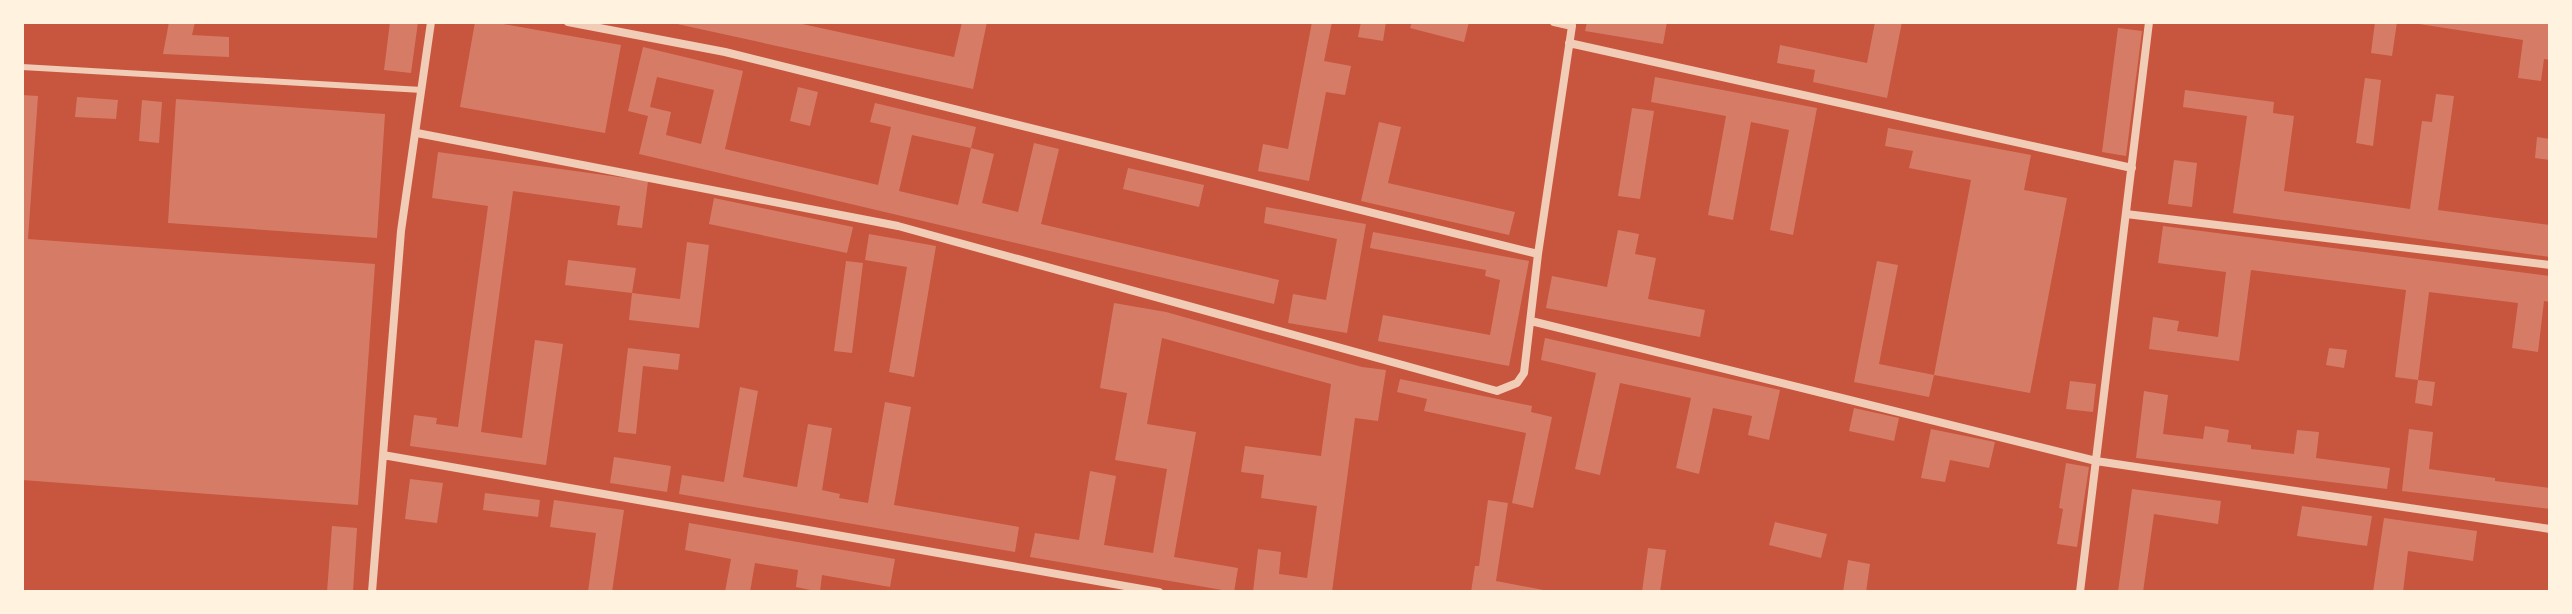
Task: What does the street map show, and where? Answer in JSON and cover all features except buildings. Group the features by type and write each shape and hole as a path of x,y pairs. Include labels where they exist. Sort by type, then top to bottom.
{"street":[{"path":"372,592 401,231 431,22"},
{"path":"568,22 740,56 1538,254"},
{"path":"417,133 898,226 1489,390 1507,389 1517,383 1524,373 1572,24 1554,22"},
{"path":"2080,592 2149,22"},
{"path":"1569,43 2132,168"},
{"path":"2126,214 2550,265"},
{"path":"1531,321 2096,461 2550,529"},
{"path":"383,455 1159,592"}],"lane":[{"path":"22,67 422,90"}]}
